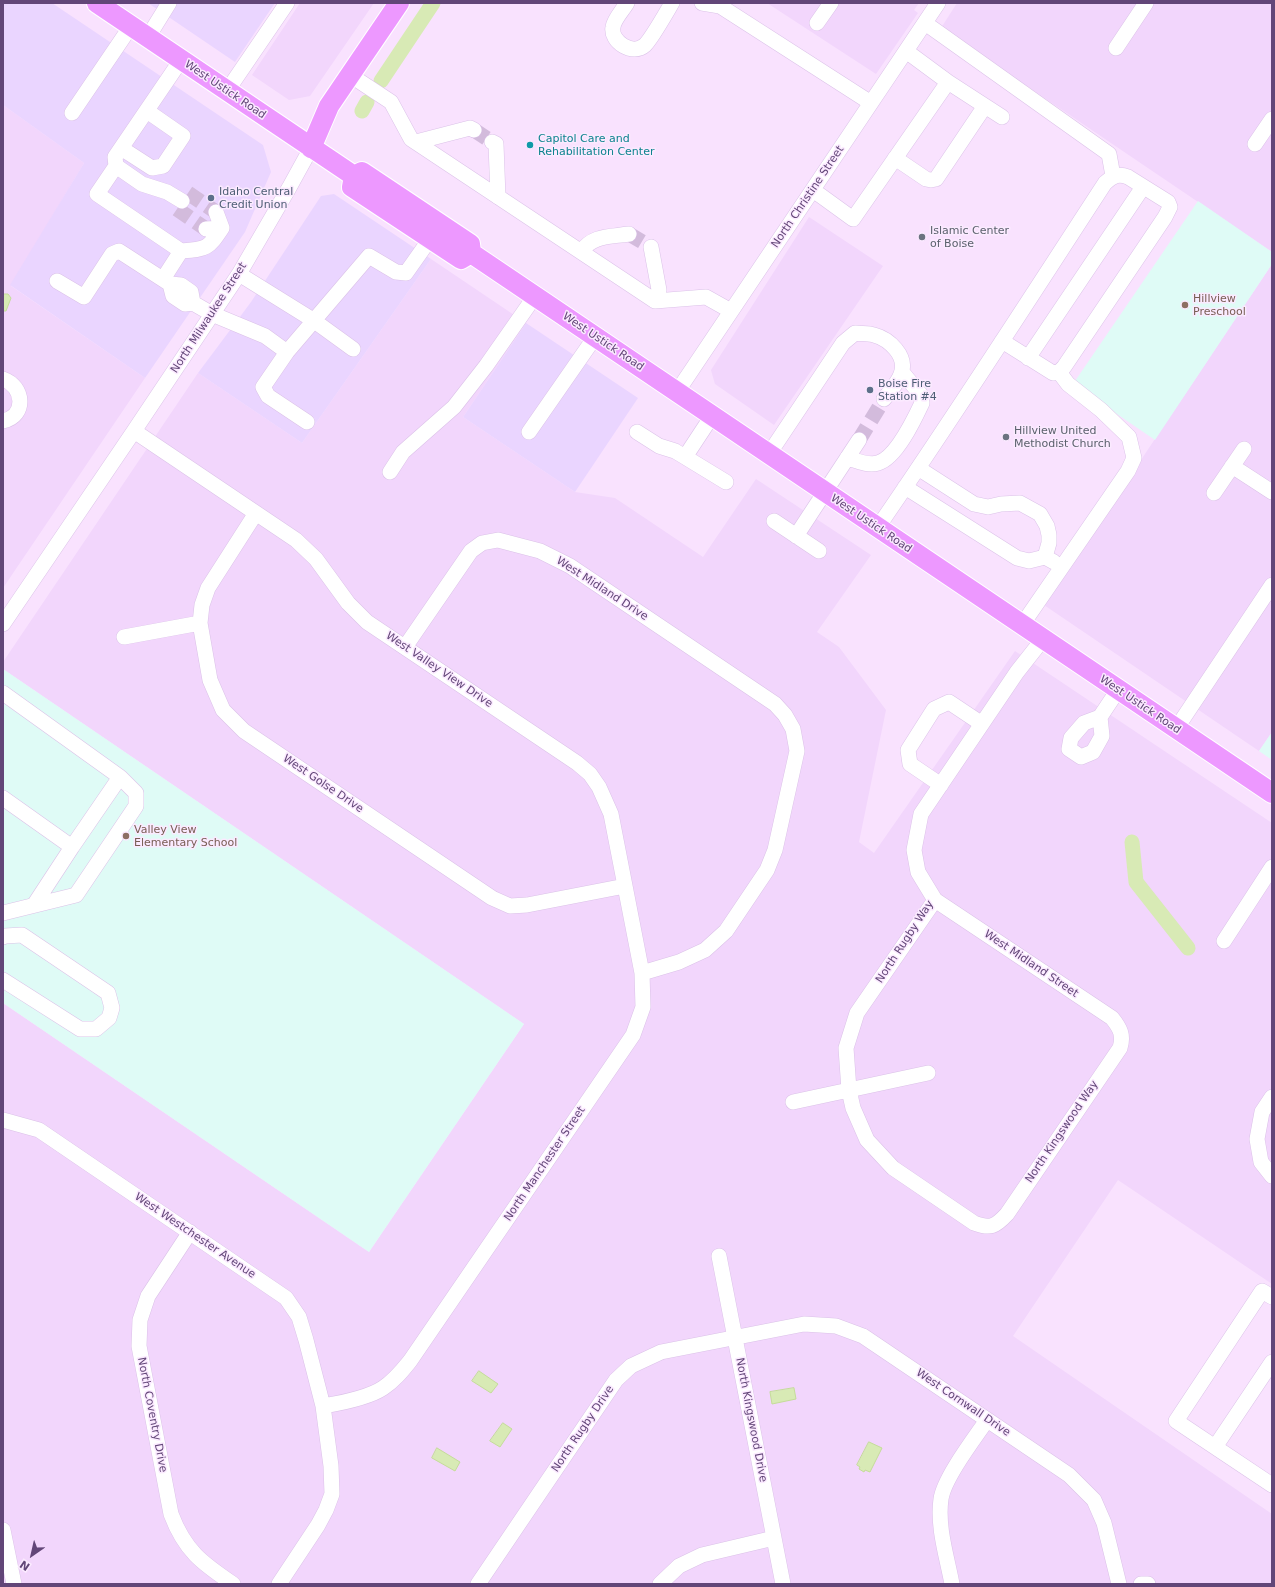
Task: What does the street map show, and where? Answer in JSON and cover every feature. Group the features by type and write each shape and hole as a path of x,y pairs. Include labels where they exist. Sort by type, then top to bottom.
{"main road":[{"name":"West Ustick Road","path":"97,3 354,176 362,172 470,244 471,253 1176,729 1270,788"},
{"name":"North Milwaukee Street","path":"311,148 326,112 399,3"},
{"path":"354,176 352,187 461,260 471,253"}],"street":[{"path":"148,37 169,3"},
{"path":"628,3 613,25 612,33 619,43 630,49 639,49 646,44 672,3"},
{"path":"702,3 720,6 871,103"},
{"path":"817,23 831,3"},
{"name":"North Christine Street","path":"677,392 938,3"},
{"path":"1116,48 1146,3"},
{"path":"228,91 285,4"},
{"path":"925,23 1109,154 1113,176"},
{"path":"72,113 131,26"},
{"path":"906,51 948,82 1002,117"},
{"path":"181,60 115,157 116,166 97,194 181,251 196,250 210,245 214,222"},
{"path":"350,75 391,102 411,139 655,302 706,297 731,312"},
{"path":"812,190 853,219 948,82"},
{"path":"895,158 926,179 936,179 985,106"},
{"path":"121,148 152,168 163,166 183,136 147,111"},
{"path":"1255,144 1272,119"},
{"path":"416,142 470,128 474,130"},
{"path":"492,142 496,144 498,197"},
{"name":"North Milwaukee Street","path":"3,624 239,274 311,148"},
{"path":"116,166 142,184 167,192 182,201"},
{"path":"878,527 1106,183 1113,176 1121,174 1168,202 1170,207 1068,361 1059,372 1053,373 1002,341"},
{"path":"1028,358 1143,186"},
{"path":"581,252 586,245 594,240 629,234"},
{"path":"307,422 268,396 264,388 287,352 369,256 396,272 406,272 430,239"},
{"path":"651,247 659,290 655,302"},
{"path":"57,281 84,297 112,254 119,251 166,282 173,296 184,304 193,303 212,314 265,336 287,352"},
{"path":"166,282 181,251"},
{"path":"239,274 313,320 353,349"},
{"path":"390,472 403,452 454,407 486,366 535,296"},
{"path":"769,454 843,343 855,333 873,335 890,343 899,354 902,362 902,373 884,400"},
{"path":"529,432 596,337"},
{"path":"1022,625 1128,471 1134,458 1129,437 1101,410 1068,384 1059,372"},
{"path":"847,458 868,464 877,464 886,459 899,443 922,403 921,395 902,373"},
{"path":"3,379 14,385 18,390 20,397 17,410 13,416 3,421"},
{"path":"685,457 712,416"},
{"name":"West Valley View Drive","path":"134,431 296,540 316,559 348,603 367,622 577,763 590,774 599,787 611,814 642,973"},
{"path":"636,432 659,446 675,451 726,482"},
{"path":"796,536 859,440"},
{"path":"1214,492 1244,449"},
{"path":"1232,466 1272,492"},
{"path":"918,468 974,504 988,507 1001,504 1020,503 1040,514 1050,535 1045,557"},
{"path":"905,487 1017,558 1029,562 1045,557 1062,567"},
{"name":"West Golse Drive","path":"256,513 208,588 202,605 200,623 210,680 223,710 244,731 492,898 510,906 527,905 625,886"},
{"path":"774,521 819,551"},
{"name":"West Midland Drive","path":"405,647 471,551 482,543 498,540 540,551 570,566 775,704 785,715 793,729 797,751 775,850 767,870 726,931 705,950 679,962 642,973"},
{"path":"1176,729 1272,585"},
{"path":"124,637 200,623"},
{"name":"North Rugby Way","path":"992,1227 974,1223 893,1168 867,1140 853,1108 849,1090 846,1048 857,1013 935,900 918,872 914,850 921,814 1017,672 1042,639"},
{"path":"1100,717 1118,690"},
{"path":"3,693 120,777 136,793 136,806 76,895 3,912"},
{"path":"941,785 910,764 908,750 934,709 949,702 982,724"},
{"path":"34,906 120,777"},
{"path":"3,798 72,848"},
{"path":"1224,940 1272,867"},
{"name":"West Midland Street","path":"935,900 1112,1018 1122,1032"},
{"path":"3,937 22,934 108,993 112,1008 109,1018 96,1029 80,1029 3,980"},
{"name":"North Manchester Street","path":"323,1406 348,1402 383,1388 398,1376 410,1361 633,1035 643,1007 642,973"},
{"name":"North Kingswood Way","path":"992,1227 1000,1222 1007,1214 1120,1048 1122,1032"},
{"path":"793,1102 928,1073"},
{"path":"1272,1098 1262,1112 1256,1139 1261,1162 1272,1176"},
{"name":"West Westchester Avenue","path":"3,1120 39,1130 286,1298 299,1317 323,1406"},
{"name":"North Coventry Drive","path":"190,1232 148,1296 140,1320 139,1346 171,1514 175,1526 182,1539 203,1564 233,1584"},
{"name":"North Kingswood Drive","path":"719,1256 783,1584"},
{"path":"1272,1297 1262,1292 1176,1421 1272,1485"},
{"name":"West Cornwall Drive","path":"735,1338 804,1324 836,1326 863,1336 1069,1475 1094,1500 1104,1522 1119,1584"},
{"name":"North Rugby Drive","path":"478,1584 616,1380 631,1366 661,1352 735,1338"},
{"path":"1215,1447 1272,1362"},
{"path":"279,1584 318,1525 332,1494 331,1466 323,1406"},
{"path":"952,1584 940,1518 941,1499 947,1481 986,1420"},
{"path":"3,1530 14,1584"},
{"path":"660,1584 679,1566 702,1555 774,1538"},
{"path":"1141,1584 1148,1584"}],"shaded area":[{"path":"3,3 52,3 263,145 271,172 245,232 145,378 10,285 84,163 3,105"},
{"path":"148,3 275,3 235,62"},
{"path":"300,3 374,3 310,96 289,100 252,75"},
{"path":"767,3 919,3 914,10 918,13 876,74"},
{"path":"957,3 1272,3 1272,252 941,28"},
{"path":"3,105 84,163 11,286 145,378 3,588"},
{"path":"334,194 431,259 302,443 198,373 251,302 321,196"},
{"name":"Hillview Preschool","path":"1198,201 1272,252 1272,264 1155,440 1073,384"},
{"path":"809,217 883,266 774,425 715,384 711,370"},
{"path":"431,259 526,323 463,417 575,492 615,498 703,557 756,479 871,555 817,632 839,647 886,710 859,842 874,853 1015,651 1272,823 1272,1284 1118,1180 1013,1336 1272,1514 1272,1584 3,1584 3,1003 369,1252 524,1024 3,669 3,662 198,373 302,443"},
{"path":"1272,264 1272,732 1259,751 1044,605"},
{"path":"3,294 8,294 11,298 6,311 3,311"},
{"path":"526,323 638,398 575,492 463,417"},
{"name":"Valley View Elementary School","path":"3,669 524,1024 369,1252 3,1003"},
{"path":"1272,732 1272,760 1259,751"},
{"path":"479,1371 498,1384 491,1393 472,1381"},
{"path":"794,1388 796,1399 772,1404 770,1392"},
{"path":"503,1423 512,1429 500,1447 490,1441"},
{"path":"869,1442 882,1448 870,1472 865,1470 864,1472 859,1469 860,1467 857,1465"},
{"path":"437,1448 460,1462 455,1471 432,1458"}],"waterway":[{"path":"381,81 433,3"},
{"path":"362,111 367,102"},
{"path":"1132,842 1136,882 1188,948"}],"tunnel":[{"path":"474,130 492,142"},
{"path":"188,193 216,212"},
{"path":"177,209 206,229"},
{"path":"629,234 651,247"},
{"path":"859,440 884,399"}],"place":[{"name":"Capitol Care and Rehabilitation Center","path":"530,145"},
{"name":"Idaho Central Credit Union","path":"211,198"},
{"name":"Islamic Center of Boise","path":"922,237"},
{"name":"Hillview Preschool","path":"1185,305"},
{"name":"Boise Fire Station #4","path":"870,390"},
{"name":"Hillview United Methodist Church","path":"1006,437"},
{"name":"Valley View Elementary School","path":"126,836"}]}
